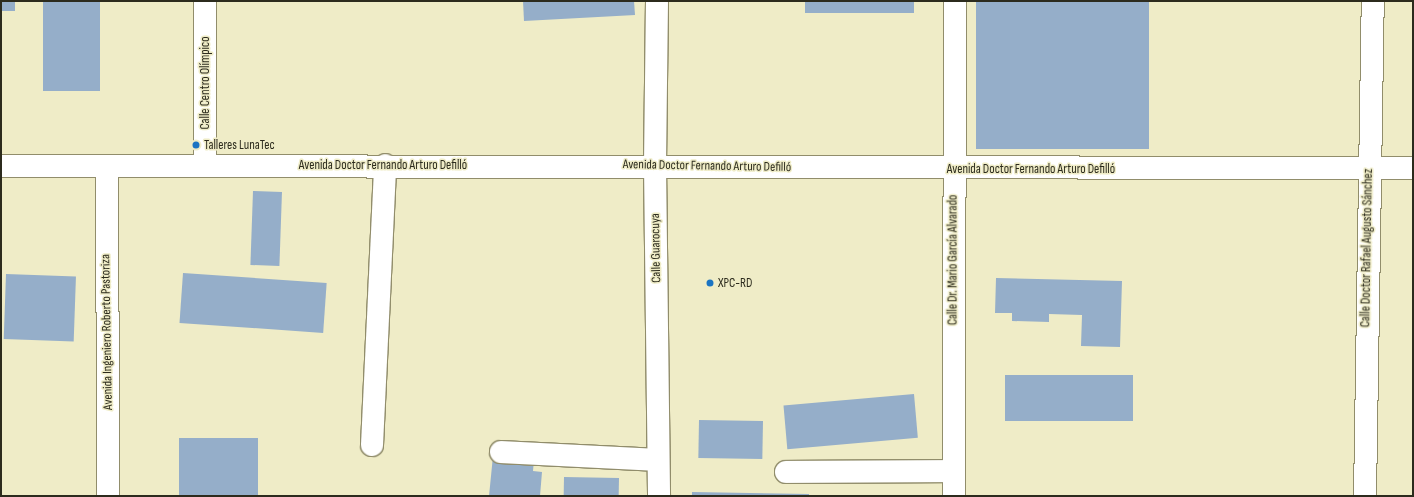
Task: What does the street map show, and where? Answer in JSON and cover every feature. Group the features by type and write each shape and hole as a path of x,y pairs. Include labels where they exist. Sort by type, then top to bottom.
{"street":[{"name":"Calle Centro Olímpico","path":"204,165 205,1"},
{"name":"Calle Guarocuya","path":"657,1 655,165 659,496"},
{"name":"Calle Dr. Mario García Alvarado","path":"954,496 953,169 955,1"},
{"name":"Calle Doctor Rafael Augusto Sánchez","path":"1365,496 1368,169 1373,1"},
{"path":"372,444 386,165"},
{"name":"Avenida Doctor Fernando Arturo Defilló","path":"1,166 655,165 953,169 1413,168"},
{"name":"Avenida Ingeniero Roberto Pastoriza","path":"108,167 108,496"},
{"path":"501,452 658,460"},
{"path":"786,472 954,471"}],"building":[{"path":"1,1 15,1 15,11 1,11"},
{"path":"43,1 100,1 100,91 43,91"},
{"path":"523,1 634,1 635,15 524,21"},
{"path":"805,1 914,1 914,13 805,13"},
{"path":"976,1 1149,1 1149,149 976,149"},
{"path":"253,191 282,192 279,266 250,265"},
{"path":"183,273 327,283 323,333 180,323"},
{"path":"6,274 76,276 74,341 4,339"},
{"path":"996,278 1122,281 1120,347 1081,346 1082,315 1049,314 1049,322 1012,321 1012,313 995,313"},
{"path":"1005,375 1133,375 1133,421 1005,421"},
{"path":"914,394 918,438 787,449 783,405"},
{"path":"699,420 763,421 762,459 698,458"},
{"path":"179,438 258,438 258,495 179,495"},
{"path":"493,456 534,460 533,471 542,472 540,496 489,496"},
{"path":"564,477 619,478 619,496 564,496"},
{"path":"692,492 809,494 809,496 692,496"}],"place":[{"name":"Talleres LunaTec","path":"196,145"},
{"name":"XPC-RD","path":"710,283"}]}
